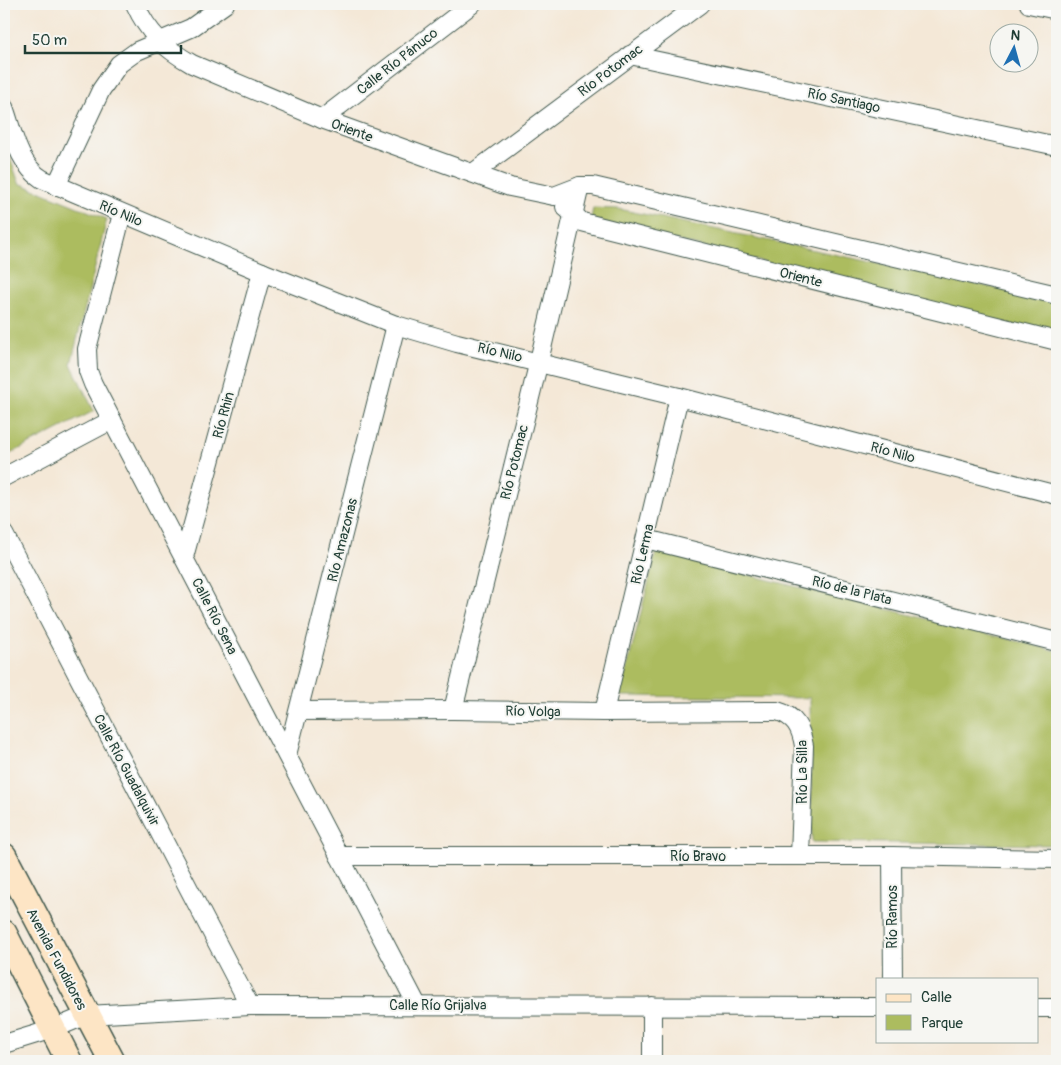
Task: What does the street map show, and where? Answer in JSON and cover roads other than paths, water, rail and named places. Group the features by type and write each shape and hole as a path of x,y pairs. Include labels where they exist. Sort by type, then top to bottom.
{"street":[{"name":"Oriente","path":"134,4 148,30 175,54 192,64 322,119 510,187 554,196 582,222 1057,342"},
{"path":"56,186 101,90 119,64 137,51 191,28 225,4"},
{"name":"Calle Río Pánuco","path":"322,119 472,4"},
{"name":"Río Potomac","path":"473,173 700,4"},
{"path":"1029,4 1057,10"},
{"name":"Río Santiago","path":"630,55 1057,146"},
{"name":"Río Nilo","path":"4,107 18,146 30,170 42,179 262,272 396,325 1057,495"},
{"path":"554,196 580,186 593,186 1057,295"},
{"name":"Río Potomac","path":"453,710 580,186"},
{"name":"Calle Río Sena","path":"122,214 92,325 87,349 88,371 93,384 417,1005"},
{"name":"Río Rhin","path":"184,557 262,272"},
{"name":"Río Amazonas","path":"287,755 396,325"},
{"name":"Río Lerma","path":"604,712 679,397"},
{"path":"4,477 112,420"},
{"name":"Calle Río Guadalquivir","path":"4,534 250,1006"},
{"name":"Río de la Plata","path":"646,539 1057,642"},
{"name":"Río Volga","path":"299,711 453,710 604,712 768,710"},
{"name":"Río La Silla","path":"768,710 785,714 793,719 800,727 802,736 804,746 800,856"},
{"name":"Avenida Fundidores","path":"4,856 112,1061"},
{"name":"Río Bravo","path":"340,856 892,856 1057,859"},
{"name":"Río Ramos","path":"892,856 893,978"},
{"path":"4,933 69,1061"},
{"name":"Calle Río Grijalva","path":"4,1044 53,1029 87,1015 250,1006 876,1007"},
{"path":"652,1006 652,1061"},
{"path":"1038,1008 1057,1008"}]}
